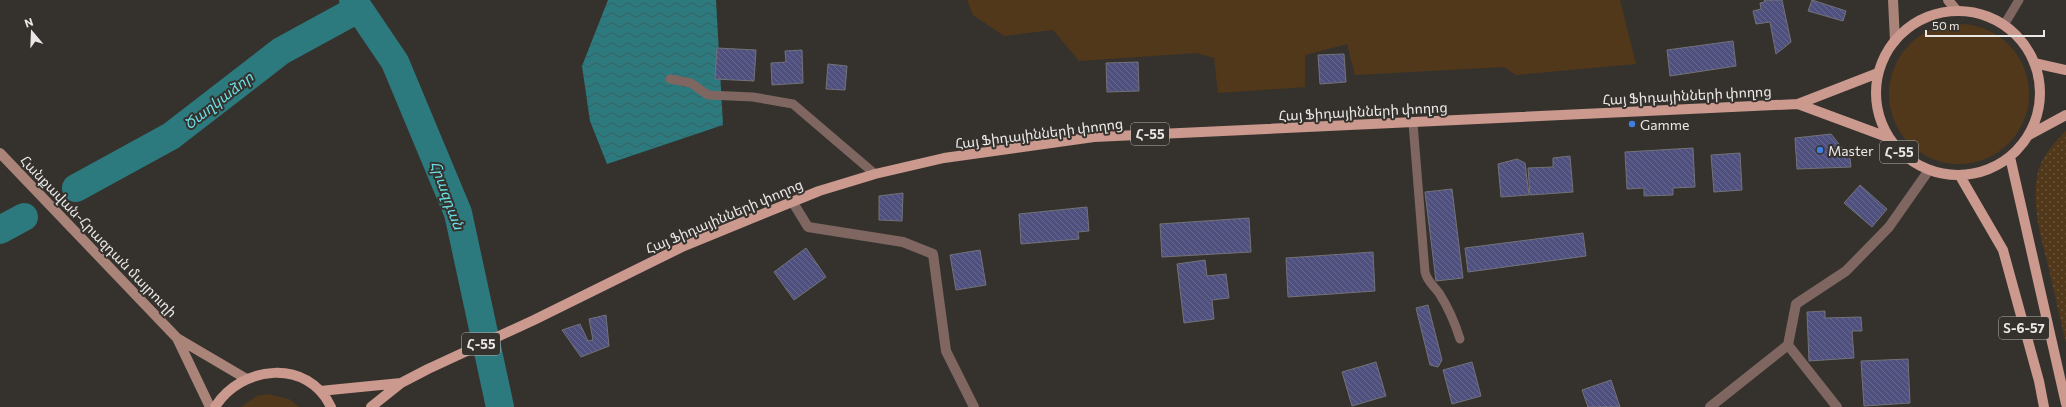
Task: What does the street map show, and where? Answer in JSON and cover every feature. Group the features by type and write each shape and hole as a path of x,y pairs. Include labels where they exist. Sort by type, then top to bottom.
{"main road":[{"path":"1893,0 1895,41"},
{"path":"1948,0 1957,11"},
{"name":"Հ-55","path":"1957,11 1989,17 2004,25 2016,35 2027,48 2034,62 2039,80 2040,99 2037,118 2029,135 2010,157 1994,167 1978,173 1960,176 1942,174 1928,170 1912,162 1898,151 1888,137 1879,117 1875,95 1878,73 1884,56 1895,41 1908,28 1923,19 1940,13 1957,11"},
{"path":"2034,62 2066,70"},
{"name":"Հայ Ֆիդայինների փողոց","path":"371,407 401,383 428,369 534,320 684,246 819,191 875,174 944,158 1094,137 1798,104 1878,73"},
{"name":"Հայ Ֆիդայինների փողոց","path":"1798,104 1888,137"},
{"name":"Հ-55","path":"2029,135 2066,115"},
{"name":"Հանքավան-Հրազդան մայրուղի","path":"0,153 177,338 245,378"},
{"name":"Տ-6-57","path":"2010,157 2066,404"},
{"name":"Տ-6-57","path":"1960,176 2003,250 2039,381 2044,407"},
{"name":"Հանքավան-Հրազդան մայրուղի","path":"177,338 210,407"},
{"path":"215,407 221,398 232,387 245,378 267,373 290,375 311,384 320,391 331,407"},
{"name":"Հայ Ֆիդայինների փողոց","path":"320,391 401,383"}],"street":[{"path":"1710,407 1788,345 1796,304 1846,271 1889,226 1928,170"},
{"path":"792,201 808,227 903,242 933,254 946,351 974,407"},
{"path":"1788,345 1837,407"}],"lane":[{"path":"2004,25 2020,0"},
{"path":"670,79 691,83 708,95 753,97 793,104 875,174"},
{"path":"1413,123 1425,272 1427,280 1438,292 1454,321 1460,339"}],"shaded area":[{"path":"967,0 1620,0 1636,64 1516,75 1504,67 1355,75 1347,44 1305,55 1305,87 1218,93 1214,58 1197,53 1079,61 1053,30 1004,36 973,15"},
{"path":"1966,24 1986,29 2009,44 2024,67 2028,80 2028,108 2024,121 2009,144 1986,159 1973,163 1952,164 1932,159 1909,144 1894,121 1890,108 1889,87 1894,67 1909,44 1932,29 1945,25"},
{"path":"2066,131 2066,343 2040,232 2036,210 2036,188 2037,177 2044,158 2052,146"},
{"path":"267,394 289,399 299,407 241,407 257,396"}],"water":[{"path":"608,0 716,0 723,125 607,164 590,121 582,66"}],"building":[{"path":"1764,0 1782,0 1791,42 1776,54 1770,22 1756,24 1753,11 1761,9 1760,3 1765,2"},
{"path":"1812,0 1846,11 1843,21 1808,11"},
{"path":"1733,41 1736,66 1670,76 1667,50"},
{"path":"717,48 756,50 754,81 715,79"},
{"path":"802,50 803,83 772,85 771,63 786,62 785,51"},
{"path":"1344,54 1346,82 1320,84 1318,55"},
{"path":"1138,62 1139,91 1107,92 1106,63"},
{"path":"828,64 847,66 845,90 826,89"},
{"path":"1831,134 1850,158 1851,167 1797,169 1795,138"},
{"path":"1693,148 1695,187 1673,188 1673,195 1644,196 1644,188 1627,189 1625,152"},
{"path":"1740,153 1742,190 1714,192 1711,155"},
{"path":"1570,156 1573,192 1530,195 1528,168 1553,167 1553,158"},
{"path":"1517,159 1525,163 1529,195 1501,197 1498,164"},
{"path":"1860,185 1887,209 1872,227 1844,203"},
{"path":"1452,189 1463,278 1436,281 1425,192"},
{"path":"903,193 902,221 879,220 879,196"},
{"path":"1087,207 1089,231 1078,232 1079,239 1021,244 1019,214"},
{"path":"1249,218 1251,252 1162,257 1160,224"},
{"path":"1583,233 1586,256 1468,272 1465,248"},
{"path":"806,248 826,277 794,300 774,272"},
{"path":"980,250 986,285 956,290 950,255"},
{"path":"1373,252 1375,291 1288,297 1286,258"},
{"path":"1205,260 1207,276 1226,274 1229,298 1212,300 1214,319 1184,323 1177,264"},
{"path":"1428,305 1442,360 1438,367 1430,365 1416,308"},
{"path":"1825,311 1825,318 1861,317 1862,331 1852,331 1854,358 1809,361 1807,312"},
{"path":"606,315 609,346 581,357 562,330 580,324 588,341 593,340 589,319"},
{"path":"1908,359 1910,403 1864,406 1861,361"},
{"path":"1376,362 1386,396 1352,406 1342,372"},
{"path":"1472,362 1481,396 1452,404 1443,370"},
{"path":"1611,380 1620,407 1588,407 1582,390"}],"waterway":[{"name":"Հրազդան","path":"353,0 395,62 458,213 500,407"},
{"name":"Ծաղկաձոր","path":"76,188 171,136 281,51 358,9"},
{"name":"Ծաղկաձոր","path":"0,230 24,217"}],"place":[{"name":"Gamme","path":"1632,124"},
{"name":"Master","path":"1820,150"}]}
